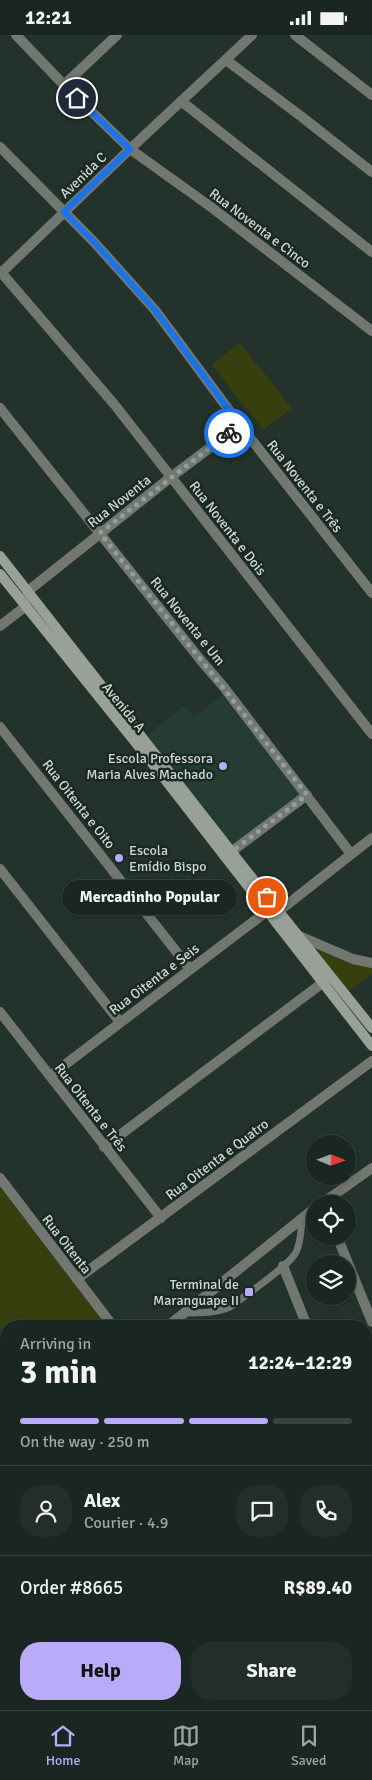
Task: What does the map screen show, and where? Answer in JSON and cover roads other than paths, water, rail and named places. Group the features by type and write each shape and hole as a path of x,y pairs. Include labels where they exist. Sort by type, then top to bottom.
{"main road":[{"name":"Avenida A","path":"0,557 231,852 372,1028"},
{"name":"Avenida A","path":"0,574 160,773 266,912 372,1046"}],"street":[{"name":"Rua Noventa e Cinco","path":"16,35 130,149 211,207 372,331"},
{"path":"64,85 117,35"},
{"name":"Avenida C","path":"1,273 252,35"},
{"path":"295,35 372,95"},
{"path":"226,60 372,172"},
{"path":"181,101 372,252"},
{"name":"Rua Noventa e Três","path":"0,147 94,242 155,310 240,425 372,593"},
{"name":"Rua Noventa e Dois","path":"1,273 114,404 372,734"},
{"name":"Rua Noventa e Um","path":"0,408 223,686 351,855"},
{"name":"Rua Noventa","path":"28,591 171,477 240,425"},
{"path":"0,626 26,607 28,591"},
{"name":"Rua Oitenta e Oito","path":"0,727 190,969"},
{"path":"231,852 307,795"},
{"path":"266,912 278,911 372,838"},
{"path":"0,869 120,1022"},
{"name":"Rua Oitenta e Seis","path":"50,1076 266,912"},
{"path":"297,935 353,959 372,963"},
{"path":"104,1147 331,976"},
{"name":"Rua Oitenta e Três","path":"0,1012 4,1025 50,1076 161,1218"},
{"name":"Rua Oitenta e Quatro","path":"77,1279 372,1061"},
{"path":"334,1195 372,1168"},
{"name":"Rua Oitenta","path":"0,1179 108,1320"},
{"path":"176,1320 306,1216"},
{"path":"341,1245 371,1320"},
{"path":"283,1266 305,1320"}],"lane":[{"path":"185,1313 207,1313 221,1311 230,1307 283,1266 294,1256 298,1249 302,1219"}],"place":[{"name":"Escola Professora Maria Alves Machado","path":"223,766"},
{"name":"Escola Emídio Bispo","path":"119,858"},
{"name":"Mercadinho Popular","path":"267,897"},
{"name":"Terminal de Maranguape II","path":"249,1292"}]}
